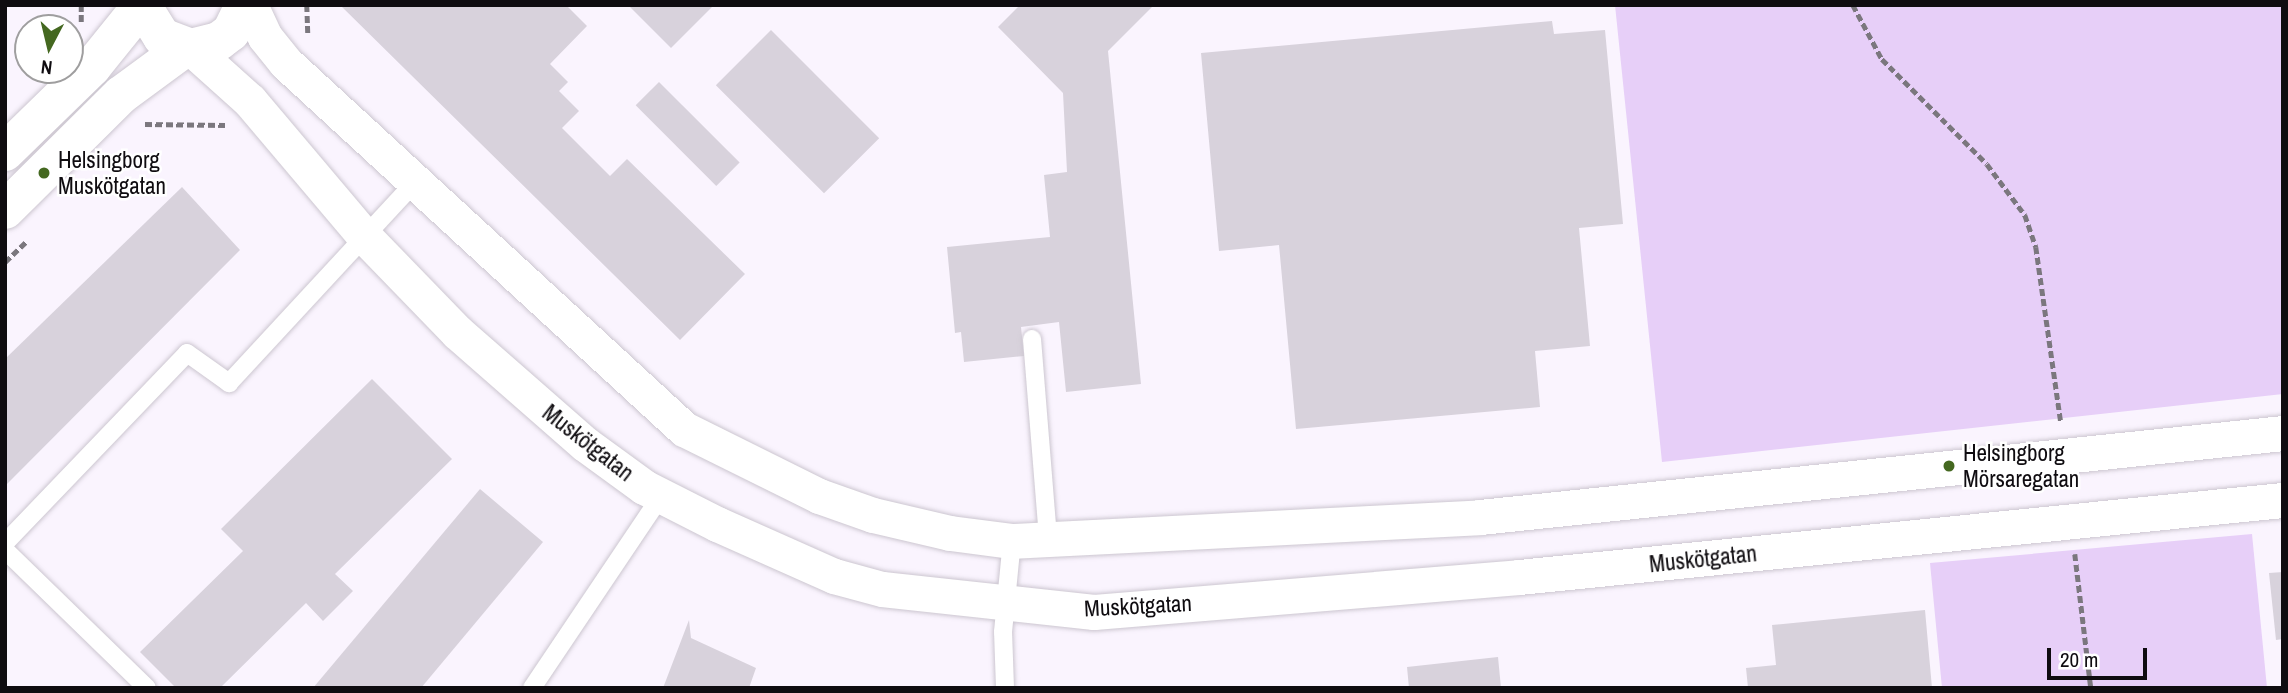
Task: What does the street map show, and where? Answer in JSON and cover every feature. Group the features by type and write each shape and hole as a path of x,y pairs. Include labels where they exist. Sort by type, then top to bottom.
{"street":[{"path":"5,152 93,67 142,5 162,37 188,48"},
{"path":"17,224 121,95 188,48 225,36 244,5"},
{"path":"250,5 265,37 286,63 416,181 503,267 684,429 819,496 873,515 950,533 1012,541 1480,517 2283,433"},
{"name":"Muskötgatan","path":"188,48 250,101 365,237 457,332 584,444 662,495 834,576 927,597 1094,612 1519,578 2283,500"}],"lane":[{"path":"5,543 187,352 229,383 416,181"},
{"path":"1032,339 1048,539"},
{"path":"532,688 662,495"},
{"path":"1005,688 1006,605 1012,541"},
{"path":"5,550 147,688"}],"path":[{"path":"286,63 308,42 307,5"},
{"path":"1853,5 1897,76 1961,136 2008,187 2025,215 2040,271 2063,454"},
{"path":"139,130 148,121 153,125 223,126 250,101"},
{"path":"5,262 17,224"},
{"path":"2071,522 2091,688"}],"shaded area":[{"path":"1615,5 2283,5 2283,394 1662,462"},
{"path":"2252,534 2267,688 1942,688 1930,563"}],"building":[{"path":"340,5 566,5 587,26 550,64 568,82 559,91 579,111 562,128 610,176 627,159 745,274 680,340"},
{"path":"628,5 714,5 671,48"},
{"path":"1020,5 1154,5 1108,51 1141,384 1066,392 1059,322 1021,327 1024,356 964,362 961,332 955,333 947,247 1050,237 1044,175 1067,172 1063,93 998,27"},
{"path":"1552,21 1554,34 1605,30 1623,224 1579,228 1590,346 1535,351 1540,407 1296,429 1279,245 1219,251 1201,53"},
{"path":"771,30 879,138 824,193 716,85"},
{"path":"659,82 740,163 716,186 636,105"},
{"path":"182,187 240,250 5,486 5,359"},
{"path":"372,379 452,459 335,574 353,591 323,621 306,603 220,688 176,688 140,652 243,551 221,529"},
{"path":"480,489 543,542 421,688 313,688"},
{"path":"2283,572 2283,639 2276,640 2269,573"},
{"path":"1925,610 1932,688 1748,688 1746,668 1776,665 1772,625"},
{"path":"689,620 691,638 756,668 749,688 663,688"},
{"path":"1498,657 1501,688 1409,688 1407,667"}],"place":[{"name":"Helsingborg Muskötgatan","path":"44,173"},
{"name":"Helsingborg Mörsaregatan","path":"1949,466"}]}
